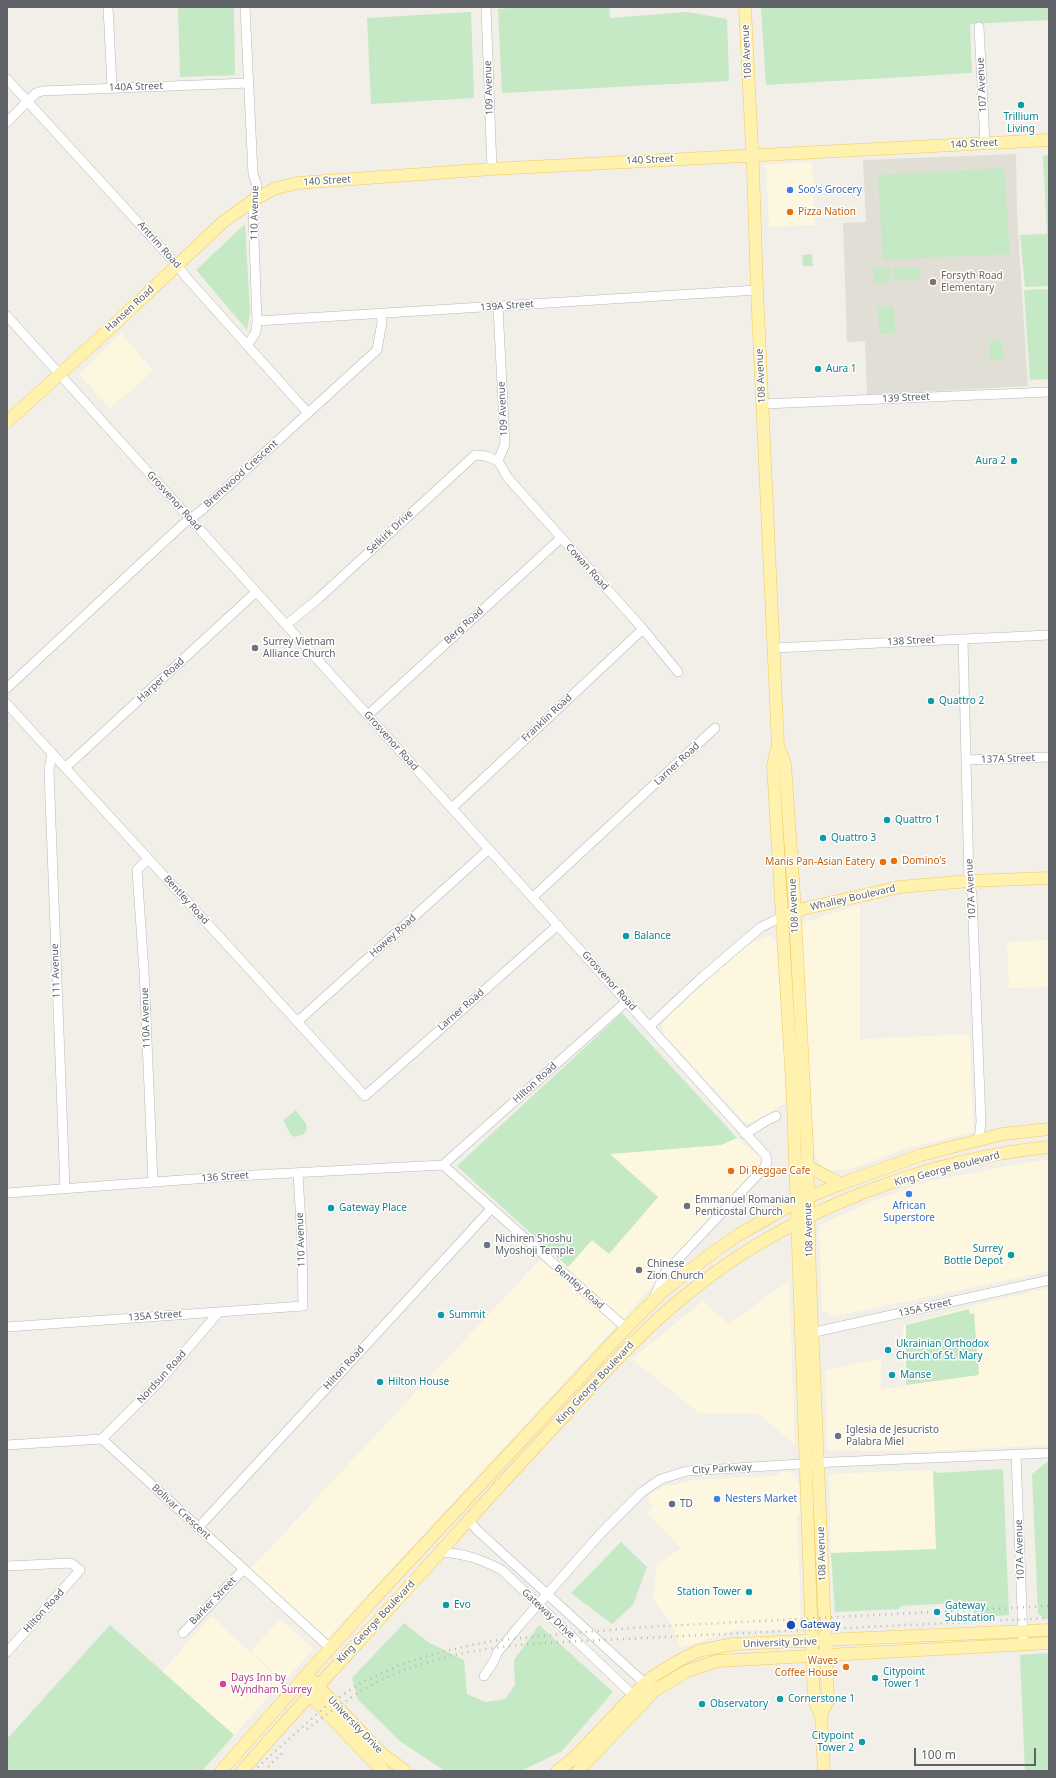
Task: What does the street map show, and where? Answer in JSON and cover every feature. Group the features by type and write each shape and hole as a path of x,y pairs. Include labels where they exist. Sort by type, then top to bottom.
{"main road":[{"name":"108 Avenue","path":"745,7 753,155 756,290 763,404 778,745 773,765 793,1101 814,1701 821,1715 824,1771"},
{"name":"140 Street","path":"255,199 276,188 298,183 492,169 1049,140"},
{"name":"Hansen Road","path":"7,422 116,323 223,222 255,199"},
{"name":"108 Avenue","path":"778,745 785,764 795,912 807,1166 828,1700 821,1715"},
{"name":"Whalley Boulevard","path":"782,917 795,912 899,887 969,881 1049,878"},
{"name":"King George Boulevard","path":"221,1771 458,1507 626,1328 661,1294 708,1256 740,1234 796,1202 840,1184 908,1159 979,1139 1003,1134 1049,1129"},
{"name":"King George Boulevard","path":"242,1771 468,1519 634,1341 696,1287 751,1249 797,1222 877,1188 927,1172 999,1154 1049,1147"},
{"path":"807,1166 840,1184"},
{"name":"University Drive","path":"578,1771 637,1699 644,1683 676,1662 698,1651 734,1644 1049,1630"},
{"name":"University Drive","path":"557,1771 574,1758 637,1699 688,1671 717,1661 1049,1643"},
{"name":"University Drive","path":"303,1680 380,1752 405,1771"},
{"name":"University Drive","path":"314,1690 373,1761 384,1771"}],"street":[{"path":"108,7 112,87"},
{"name":"110 Avenue","path":"245,7 253,174 257,185 253,213 258,320 256,332 248,344"},
{"name":"109 Avenue","path":"486,7 492,169"},
{"name":"107 Avenue","path":"978,26 985,143"},
{"name":"Antrim Road","path":"7,79 177,265 186,277 248,344 308,413"},
{"name":"140A Street","path":"7,122 36,94 42,91 112,87 248,83"},
{"name":"139A Street","path":"258,320 498,307 756,290"},
{"name":"109 Avenue","path":"498,307 505,444 498,461"},
{"name":"Brentwood Crescent","path":"7,688 190,519 377,350 382,322 381,314"},
{"name":"Grosvenor Road","path":"7,316 627,1000 766,1156 767,1162 764,1168"},
{"name":"139 Street","path":"763,404 1049,392"},
{"name":"Selkirk Drive","path":"286,625 319,598 475,455 486,456 498,461"},
{"name":"Cowan Road","path":"498,461 508,478 560,538 643,629 678,672"},
{"name":"Berg Road","path":"368,715 560,538"},
{"name":"Harper Road","path":"66,767 256,592"},
{"name":"Franklin Road","path":"452,808 643,629"},
{"name":"138 Street","path":"774,648 1049,635"},
{"name":"107A Avenue","path":"963,639 969,881 972,891 981,1122 979,1139"},
{"name":"Bentley Road","path":"7,704 365,1096"},
{"name":"Larner Road","path":"533,897 715,728"},
{"name":"111 Avenue","path":"52,753 49,771 65,1189"},
{"name":"137A Street","path":"967,760 1049,757"},
{"name":"Howey Road","path":"297,1022 489,849"},
{"name":"110A Avenue","path":"148,859 137,870 144,971 153,1182"},
{"name":"Whalley Boulevard","path":"650,1026 698,980 760,928 782,917"},
{"name":"Larner Road","path":"365,1096 558,925"},
{"name":"Hilton Road","path":"443,1165 627,1000"},
{"path":"745,1134 776,1116"},
{"name":"Bentley Road","path":"443,1165 626,1328"},
{"name":"136 Street","path":"7,1193 153,1182 443,1165"},
{"name":"King George Boulevard","path":"651,1303 664,1274 764,1168"},
{"name":"110 Avenue","path":"298,1174 302,1240 303,1306"},
{"name":"Hilton Road","path":"198,1528 491,1209"},
{"name":"135A Street","path":"801,1335 1049,1280"},
{"name":"135A Street","path":"7,1327 303,1306"},
{"name":"Nordsun Road","path":"102,1439 158,1383 219,1312"},
{"path":"7,1445 102,1439"},
{"name":"Bolivar Crescent","path":"102,1439 330,1648"},
{"name":"City Parkway","path":"484,1676 497,1653 614,1519 642,1492 661,1479 687,1471 900,1458 1049,1453"},
{"name":"107A Avenue","path":"1016,1455 1023,1645"},
{"name":"Gateway Drive","path":"468,1519 477,1530 654,1691"},
{"name":"Gateway Drive","path":"440,1552 464,1554 480,1559 502,1570 637,1699"},
{"name":"Hilton Road","path":"7,1566 71,1563 80,1570 7,1652"},
{"name":"Barker Street","path":"183,1633 244,1570"}],"shaded area":[{"name":"Forsyth Road Elementary","path":"1016,154 1017,215 1028,386 867,395 865,341 847,342 843,223 866,222 863,160"},
{"path":"812,162 815,225 769,227 766,165"},
{"path":"121,333 153,371 110,408 79,374"},
{"path":"860,905 860,1039 970,1034 973,1132 905,1149 847,1170 829,1170 819,1163 814,1153 801,931 802,926 806,922"},
{"path":"770,936 776,941 788,1095 785,1103 755,1121 745,1123 663,1033 662,1024 670,1013 739,953 753,942"},
{"path":"1049,940 1049,993 1048,987 1009,988 1007,942"},
{"path":"737,1138 761,1158 762,1168 320,1646 243,1577 549,1250 568,1267 592,1240 658,1197 609,1154 721,1145"},
{"path":"1049,1160 1049,1271 832,1317 822,1310 819,1226 868,1203 922,1183 1028,1162"},
{"path":"789,1281 795,1445 759,1414 699,1413 632,1359 703,1301 728,1324"},
{"path":"1049,1288 1049,1445 928,1451 827,1450 825,1370 881,1359 881,1389 905,1387 903,1325 988,1302"},
{"path":"933,1470 936,1549 831,1553 829,1474"},
{"path":"784,1471 796,1476 799,1484 800,1512 797,1517 801,1615 797,1630 735,1630 680,1648 671,1623 653,1599 657,1565 681,1548 647,1514 653,1507 648,1500 650,1494 666,1485 671,1486 692,1480 774,1476"},
{"path":"211,1616 282,1682 234,1735 162,1672"},
{"path":"280,1619 314,1649 284,1681 251,1651"}],"green space":[{"path":"178,7 234,7 235,75 180,77"},
{"path":"525,7 609,7 610,18 687,12 727,19 729,81 502,93 498,9"},
{"path":"761,7 1049,7 1049,20 970,24 972,73 766,85"},
{"path":"471,12 474,98 371,104 367,18"},
{"path":"1049,155 1049,286 1025,287 1020,235 1047,234 1043,156"},
{"path":"1004,168 1010,254 883,260 878,175"},
{"path":"245,224 250,313 247,330 196,270"},
{"path":"812,254 813,266 803,266 802,255"},
{"path":"920,267 920,279 893,280 893,268"},
{"path":"873,268 890,268 891,279 882,284 874,284"},
{"path":"1049,289 1049,379 1030,380 1024,290"},
{"path":"894,306 895,334 879,334 878,307"},
{"path":"1002,341 1004,359 990,360 989,342"},
{"path":"622,1013 737,1138 721,1145 610,1154 658,1197 609,1254 592,1240 568,1267 457,1166"},
{"path":"296,1110 306,1124 307,1129 304,1134 295,1137 291,1135 283,1120"},
{"path":"969,1309 970,1314 974,1313 979,1375 906,1385 906,1325"},
{"path":"1049,1462 1049,1619 1044,1619 1038,1613 1032,1474"},
{"path":"1003,1469 1009,1615 974,1618 973,1602 900,1606 899,1609 835,1612 831,1553 936,1549 933,1470 937,1473"},
{"path":"621,1542 647,1567 633,1605 612,1624 571,1593"},
{"path":"404,1623 428,1642 464,1660 467,1694 486,1702 505,1699 515,1685 514,1660 539,1625 613,1692 562,1751 523,1770 445,1771 401,1742 358,1700 352,1678"},
{"path":"110,1625 234,1735 202,1771 7,1771 7,1739"},
{"path":"1049,1653 1049,1771 1025,1771 1020,1655"}],"railway":[{"path":"253,1771 327,1705 361,1683 402,1664 437,1653 492,1641 645,1627 1049,1606"},
{"path":"307,1729 349,1699 383,1679 430,1661 485,1649 541,1643 1049,1618"},
{"path":"264,1771 284,1751"}],"place":[{"name":"Trillium Living","path":"1021,105"},
{"name":"Soo's Grocery","path":"790,190"},
{"name":"Pizza Nation","path":"790,212"},
{"name":"Forsyth Road Elementary","path":"933,282"},
{"name":"Aura 1","path":"818,369"},
{"name":"Aura 2","path":"1014,461"},
{"name":"Surrey Vietnam Alliance Church","path":"255,648"},
{"name":"Quattro 2","path":"931,701"},
{"name":"Quattro 1","path":"887,820"},
{"name":"Quattro 3","path":"823,838"},
{"name":"Domino's","path":"894,861"},
{"name":"Manis Pan-Asian Eatery","path":"883,862"},
{"name":"Balance","path":"626,936"},
{"name":"Di Reggae Cafe","path":"731,1171"},
{"name":"African Superstore","path":"909,1194"},
{"name":"Emmanuel Romanian Penticostal Church","path":"687,1206"},
{"name":"Gateway Place","path":"331,1208"},
{"name":"Nichiren Shoshu Myoshoji Temple","path":"487,1245"},
{"name":"Surrey Bottle Depot","path":"1011,1255"},
{"name":"Chinese Zion Church","path":"639,1270"},
{"name":"Summit","path":"441,1315"},
{"name":"Ukrainian Orthodox Church of St. Mary","path":"888,1350"},
{"name":"Manse","path":"892,1375"},
{"name":"Hilton House","path":"380,1382"},
{"name":"Iglesia de Jesucristo Palabra Miel","path":"838,1436"},
{"name":"Nesters Market","path":"717,1499"},
{"name":"TD","path":"672,1504"},
{"name":"Station Tower","path":"749,1592"},
{"name":"Evo","path":"446,1605"},
{"name":"Gateway Substation","path":"937,1612"},
{"name":"Gateway","path":"791,1625"},
{"name":"Waves Coffee House","path":"846,1667"},
{"name":"Citypoint Tower 1","path":"875,1678"},
{"name":"Days Inn by Wyndham Surrey","path":"223,1684"},
{"name":"Cornerstone 1","path":"780,1699"},
{"name":"Observatory","path":"702,1704"},
{"name":"Citypoint Tower 2","path":"862,1742"}]}
